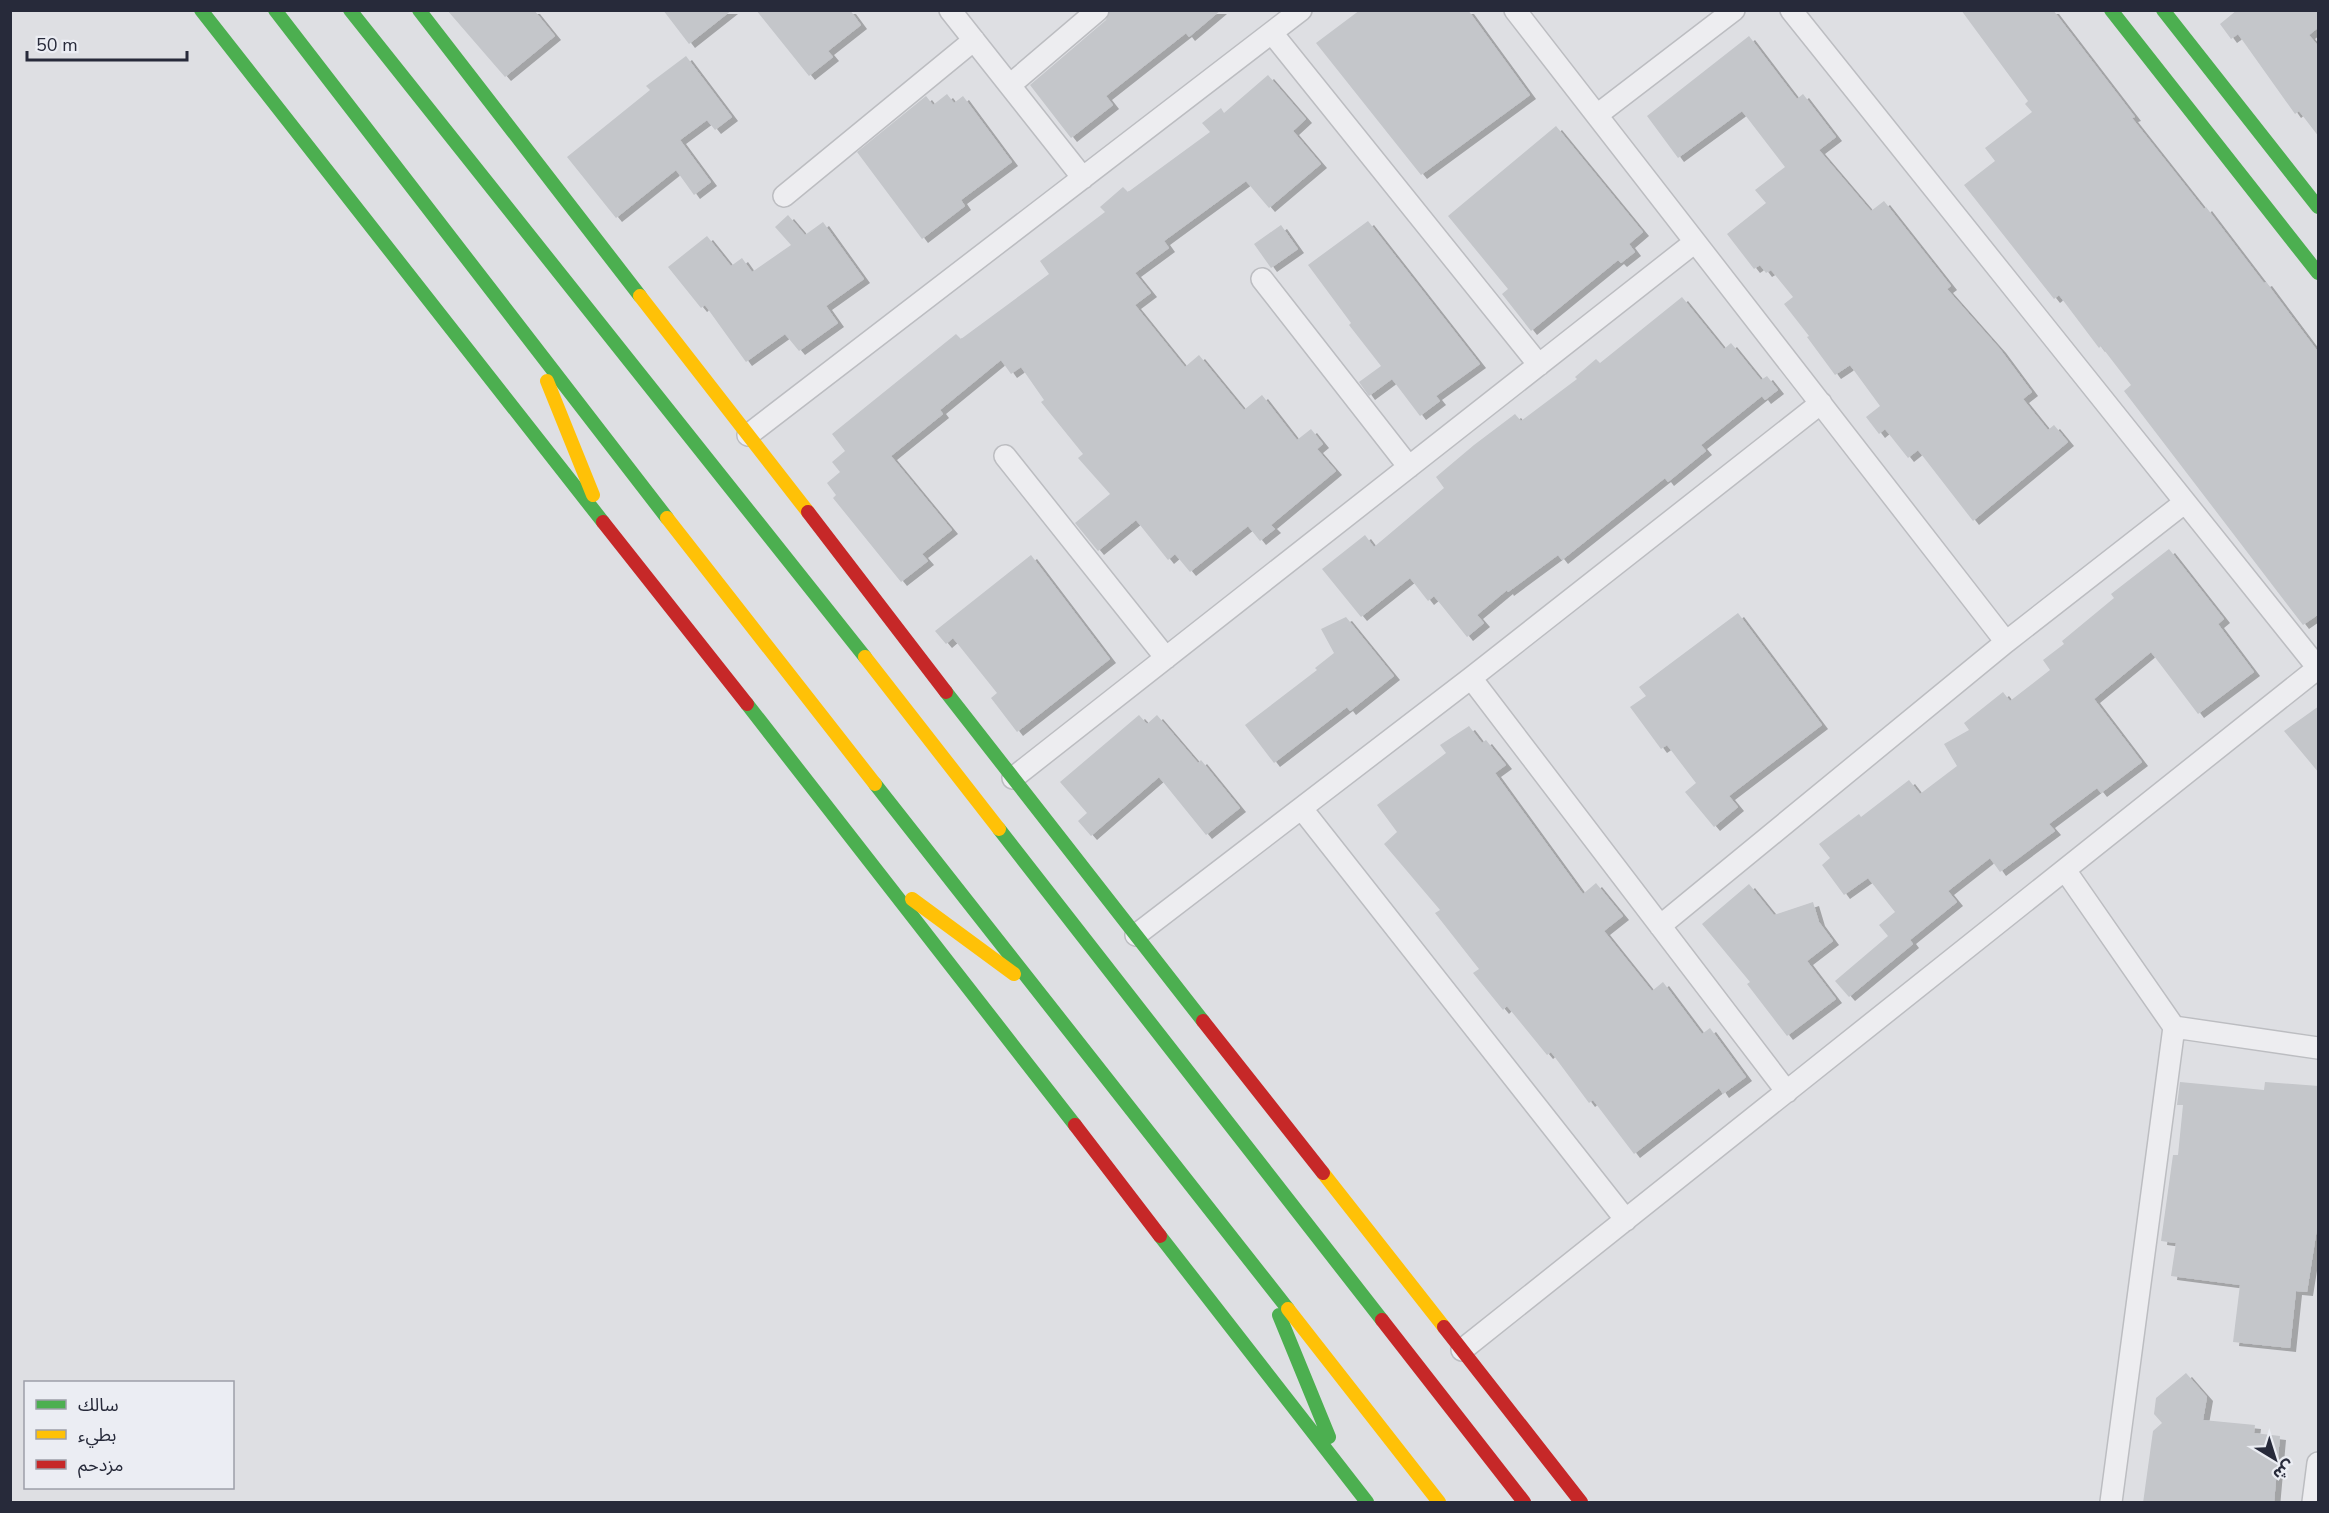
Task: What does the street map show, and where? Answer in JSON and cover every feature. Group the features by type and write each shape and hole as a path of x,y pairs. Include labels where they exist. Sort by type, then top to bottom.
{"main road":[{"path":"201,10 883,878 1367,1503"},
{"path":"265,10 285,24"},
{"path":"275,10 535,350 1043,995 1438,1503"},
{"path":"350,10 773,539 1524,1503"},
{"path":"419,10 1012,778 1581,1503"},
{"path":"2111,10 2319,273"},
{"path":"2163,11 2311,183 2319,207"},
{"path":"535,350 605,526"},
{"path":"773,539 816,571"},
{"path":"859,602 895,625"},
{"path":"883,878 1043,995"},
{"path":"1265,1282 1344,1472"}],"street":[{"path":"951,10 1083,178"},
{"path":"1010,86 1098,10"},
{"path":"748,435 1301,10"},
{"path":"1515,10 2006,642"},
{"path":"1597,115 1734,10"},
{"path":"1462,1350 2318,668 1791,10"},
{"path":"1272,33 1539,365"},
{"path":"784,196 974,40"},
{"path":"1012,778 1695,242"},
{"path":"1262,279 1409,467"},
{"path":"1136,934 1471,678 1821,403"},
{"path":"1005,456 1166,658"},
{"path":"1660,927 2006,642 2184,503"},
{"path":"1471,678 1787,1092"},
{"path":"1302,809 1626,1220"},
{"path":"2065,870 2174,1027 2111,1503"},
{"path":"2174,1027 2319,1048"},
{"path":"2313,1503 2319,1463"}],"building":[{"path":"447,10 534,10 555,36 505,77"},
{"path":"663,10 732,10 689,44"},
{"path":"756,10 850,10 861,25 828,51 833,57 809,76"},
{"path":"1110,10 1221,10 1189,37 1186,33 1106,96 1113,105 1071,138 1030,85 1106,20"},
{"path":"1360,10 1468,10 1530,95 1421,175 1316,43"},
{"path":"1961,10 2053,10 2135,117 2132,118 2204,209 2206,207 2264,283 2266,282 2319,353 2319,614 2303,625 2124,391 2131,385 2101,346 2099,348 2059,295 2054,299 1964,185 1995,161 1985,148 2032,112 2025,104 2028,101"},
{"path":"2237,10 2319,10 2319,27 2309,35 2319,47 2319,137 2299,111 2295,114 2238,34 2231,39 2220,24"},
{"path":"1749,36 1797,99 1803,94 1836,137 1819,150 1871,211 1884,201 1951,286 1947,289 2000,349 2032,392 2023,399 2048,430 2054,425 2068,442 1973,521 1918,450 1908,458 1885,429 1879,434 1866,417 1880,406 1850,365 1835,375 1784,304 1793,297 1771,270 1766,273 1760,265 1754,269 1727,234 1766,203 1755,190 1785,167 1742,111 1678,158 1647,116"},
{"path":"686,56 732,117 715,130 707,120 680,140 711,182 694,195 676,170 616,218 567,157 650,90 646,86"},
{"path":"1268,75 1306,119 1293,131 1321,164 1269,208 1246,181 1164,241 1169,248 1135,273 1151,293 1135,305 1185,367 1199,355 1244,410 1262,395 1297,440 1311,429 1323,444 1317,449 1336,471 1271,525 1275,529 1260,541 1248,526 1190,572 1175,554 1168,560 1136,520 1098,551 1075,523 1110,494 1078,458 1083,454 1041,402 1044,400 1021,367 1011,374 1001,360 940,410 943,414 891,456 952,530 922,554 928,561 901,582 833,498 836,495 827,483 840,472 832,462 845,451 832,434 956,334 961,339 1049,274 1040,261 1105,212 1100,207 1123,187 1128,192 1210,132 1202,123 1221,108 1224,113"},
{"path":"947,94 954,103 963,96 1012,162 961,200 965,206 922,239 857,152 926,96 933,105"},
{"path":"1556,126 1643,232 1629,244 1635,252 1621,263 1618,260 1531,331 1502,294 1508,289 1448,216"},
{"path":"788,215 805,235 823,222 864,279 826,306 838,323 799,351 785,334 746,362 705,305 701,308 668,267 707,236 731,266 742,258 752,272 791,245 775,227"},
{"path":"1368,221 1480,364 1436,396 1440,401 1420,416 1392,379 1369,396 1359,382 1381,366 1349,325 1351,323 1308,265"},
{"path":"1281,225 1298,249 1271,268 1254,244"},
{"path":"1682,297 1724,349 1731,343 1761,380 1767,376 1778,390 1765,400 1762,396 1701,445 1706,451 1668,482 1665,478 1562,560 1558,555 1508,592 1507,590 1477,615 1484,623 1467,637 1434,596 1428,601 1410,578 1361,617 1322,569 1365,535 1374,547 1444,488 1436,477 1474,445 1515,414 1521,421 1577,379 1575,377 1596,359 1600,363"},
{"path":"2169,549 2224,619 2218,624 2254,672 2198,714 2151,652 2094,699 2142,762 2101,793 2097,788 2049,824 2055,831 2000,872 1990,858 1948,891 1957,902 1910,940 1913,944 1849,997 1835,981 1888,936 1879,925 1895,912 1868,878 1844,895 1822,865 1830,858 1819,844 1859,814 1861,817 1909,780 1920,794 1957,766 1944,744 1969,730 1964,723 2003,692 2010,701 2050,670 2043,660 2064,644 2062,641 2114,598 2111,594"},
{"path":"1031,555 1110,659 1017,732 991,698 997,693 953,638 946,644 935,631"},
{"path":"1738,613 1822,725 1729,796 1738,807 1714,827 1685,792 1696,783 1667,745 1661,749 1630,707 1646,696 1639,687"},
{"path":"1346,617 1394,676 1350,711 1347,707 1274,763 1245,725 1317,670 1315,668 1334,653 1321,629"},
{"path":"2319,706 2319,773 2284,731"},
{"path":"1139,715 1147,724 1157,715 1198,763 1201,760 1240,808 1206,835 1159,777 1091,836 1078,821 1087,813 1060,782"},
{"path":"1469,726 1482,743 1486,740 1506,765 1495,773 1583,894 1596,883 1623,916 1604,931 1652,991 1663,982 1702,1034 1710,1028 1746,1077 1723,1094 1719,1088 1634,1154 1593,1100 1589,1103 1551,1052 1547,1055 1507,1006 1503,1010 1473,973 1479,969 1435,913 1440,910 1384,844 1397,832 1377,805 1446,753 1440,745"},
{"path":"1749,884 1774,915 1813,902 1819,922 1833,941 1807,961 1836,999 1787,1036 1747,984 1750,982 1702,924"},
{"path":"2180,1082 2264,1090 2265,1082 2319,1086 2318,1222 2307,1292 2296,1291 2290,1348 2233,1342 2240,1285 2171,1276 2176,1243 2161,1241 2173,1155 2178,1155 2183,1105 2177,1105"},
{"path":"2186,1373 2207,1397 2203,1420 2255,1425 2254,1433 2280,1436 2274,1503 2143,1503 2153,1431 2162,1423 2154,1414 2156,1398"}],"traffic: fast":[{"path":"201,10 603,522"},
{"path":"275,10 667,518"},
{"path":"350,10 865,657"},
{"path":"419,10 640,296"},
{"path":"2111,10 2318,273"},
{"path":"2163,10 2318,207"},
{"path":"946,692 1203,1021"},
{"path":"747,704 1075,1125"},
{"path":"875,784 1288,1309"},
{"path":"999,829 1382,1320"},
{"path":"1160,1236 1367,1502"},
{"path":"1279,1315 1329,1437"}],"traffic: slow":[{"path":"640,296 808,512"},
{"path":"547,381 593,495"},
{"path":"667,518 875,784"},
{"path":"865,657 999,829"},
{"path":"912,899 1014,974"},
{"path":"1323,1173 1444,1327"},
{"path":"1288,1309 1439,1502"}],"traffic: jam":[{"path":"808,512 946,692"},
{"path":"603,522 747,704"},
{"path":"1203,1021 1323,1173"},
{"path":"1075,1125 1160,1236"},
{"path":"1382,1320 1524,1502"},
{"path":"1444,1327 1581,1502"}]}
